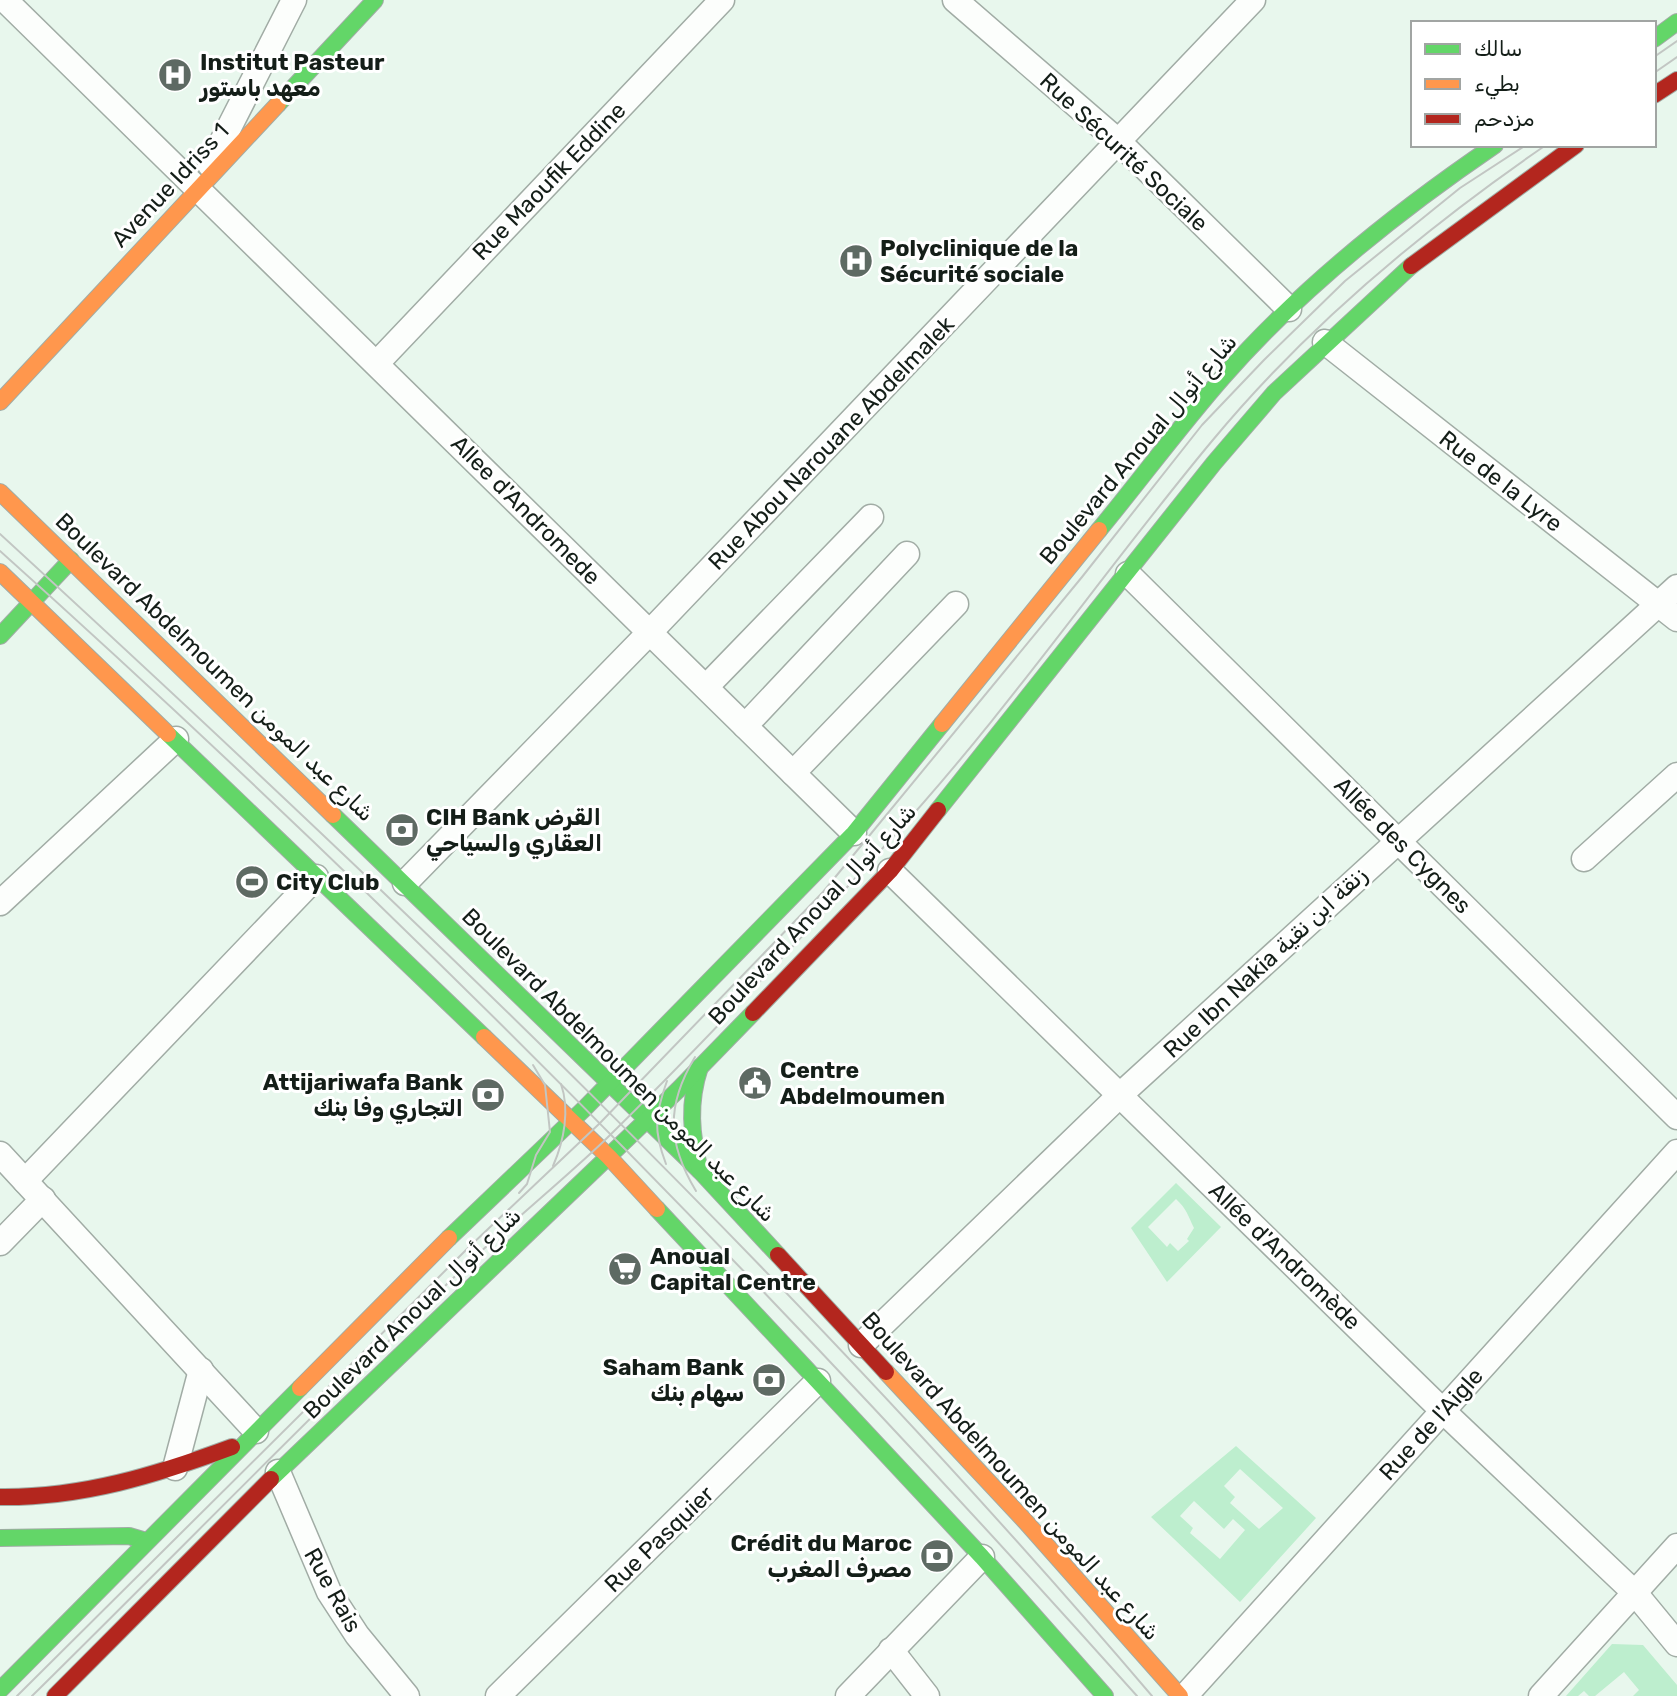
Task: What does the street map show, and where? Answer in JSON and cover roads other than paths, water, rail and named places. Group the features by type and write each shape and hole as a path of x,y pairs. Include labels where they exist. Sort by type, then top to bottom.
{"main road":[{"name":"Avenue Idriss 1","path":"0,402 375,0"},
{"path":"1656,37 1677,22"},
{"path":"1656,94 1677,80"},
{"name":"Boulevard Anoual شارع أنوال","path":"0,1690 482,1205 572,1121 854,833 1224,376 1289,309 1370,239 1492,147"},
{"name":"Boulevard Anoual شارع أنوال","path":"55,1696 133,1622 278,1472 609,1157 890,871 1245,425 1325,342 1428,251 1573,147"},
{"name":"Boulevard Abdelmoumen شارع عبد المومن","path":"0,492 700,1171 1025,1521 1180,1696"},
{"path":"32,550 45,535"},
{"path":"0,636 71,560"},
{"path":"6,574 316,877 609,1157 982,1557 1105,1696"},
{"path":"700,1067 689,1099 693,1144 700,1171"},
{"path":"530,1080 533,1109"},
{"path":"482,1205 531,1136"},
{"path":"0,1497 50,1495 175,1468 251,1436"},
{"path":"0,1538 129,1536 146,1541"}],"street":[{"name":"Allee d'Andromede","path":"5,0 199,187 854,833"},
{"path":"199,187 294,0"},
{"name":"Rue Maoufik Eddine","path":"377,363 722,0"},
{"name":"Rue Sécurité Sociale","path":"955,0 1118,141 1289,309"},
{"name":"Rue Abou Narouane Abdelmalek","path":"405,883 650,632 1254,0"},
{"name":"Rue de la Lyre","path":"1325,342 1668,611"},
{"path":"706,687 871,517"},
{"path":"746,726 907,554"},
{"name":"Allée des Cygnes","path":"1128,574 1677,1117"},
{"name":"Rue Ibn Nakia زنقة ابن نقية","path":"861,1345 1120,1095 1397,840 1668,611 1677,587"},
{"path":"793,773 956,604"},
{"path":"0,903 176,738"},
{"path":"1584,859 1677,775"},
{"name":"Allée d'Andromède","path":"890,871 1443,1411 1635,1593 1677,1644"},
{"path":"26,1181 316,877"},
{"name":"Rue de l'Aigle","path":"1185,1696 1677,1153"},
{"path":"0,1154 201,1370 251,1436"},
{"path":"0,1243 43,1199"},
{"path":"175,1468 201,1370"},
{"name":"Rue Pasquier","path":"498,1696 818,1381"},
{"name":"Rue Rais","path":"278,1472 329,1592 357,1635 407,1696"},
{"path":"1541,1696 1677,1546"},
{"path":"849,1696 982,1557"},
{"path":"891,1650 927,1696"}],"tram line":[{"path":"1656,56 1677,41"},
{"path":"1656,72 1677,57"},
{"path":"17,1696 468,1248 600,1123 823,892 1082,577 1202,425 1264,360 1345,281 1460,188 1523,147"},
{"path":"32,1696 418,1312 604,1141 785,955 933,792 1212,441 1287,358 1369,281 1412,245 1543,147"},
{"path":"0,534 300,813 594,1097 879,1391 1017,1542 1152,1696"},
{"path":"0,551 296,825 584,1108 865,1398 1137,1696"},
{"path":"695,1057 679,1091 674,1124 680,1157 696,1191"},
{"path":"519,1193 527,1184 536,1155 550,1132 545,1085 533,1065"},
{"path":"666,1164 657,1122 667,1081"},
{"path":"553,1166 560,1146 565,1115 561,1084"}],"place":[{"name":"Institut Pasteur معهد باستور","path":"175,75"},
{"name":"Polyclinique de la Sécurité sociale","path":"856,261"},
{"name":"CIH Bank القرض العقاري والسياحي","path":"402,830"},
{"name":"City Club","path":"252,882"},
{"name":"Centre Abdelmoumen","path":"755,1083"},
{"name":"Attijariwafa Bank التجاري وفا بنك","path":"488,1095"},
{"name":"Anoual Capital Centre","path":"625,1269"},
{"name":"Saham Bank سهام بنك","path":"769,1380"},
{"name":"Crédit du Maroc مصرف المغرب","path":"937,1556"}]}
